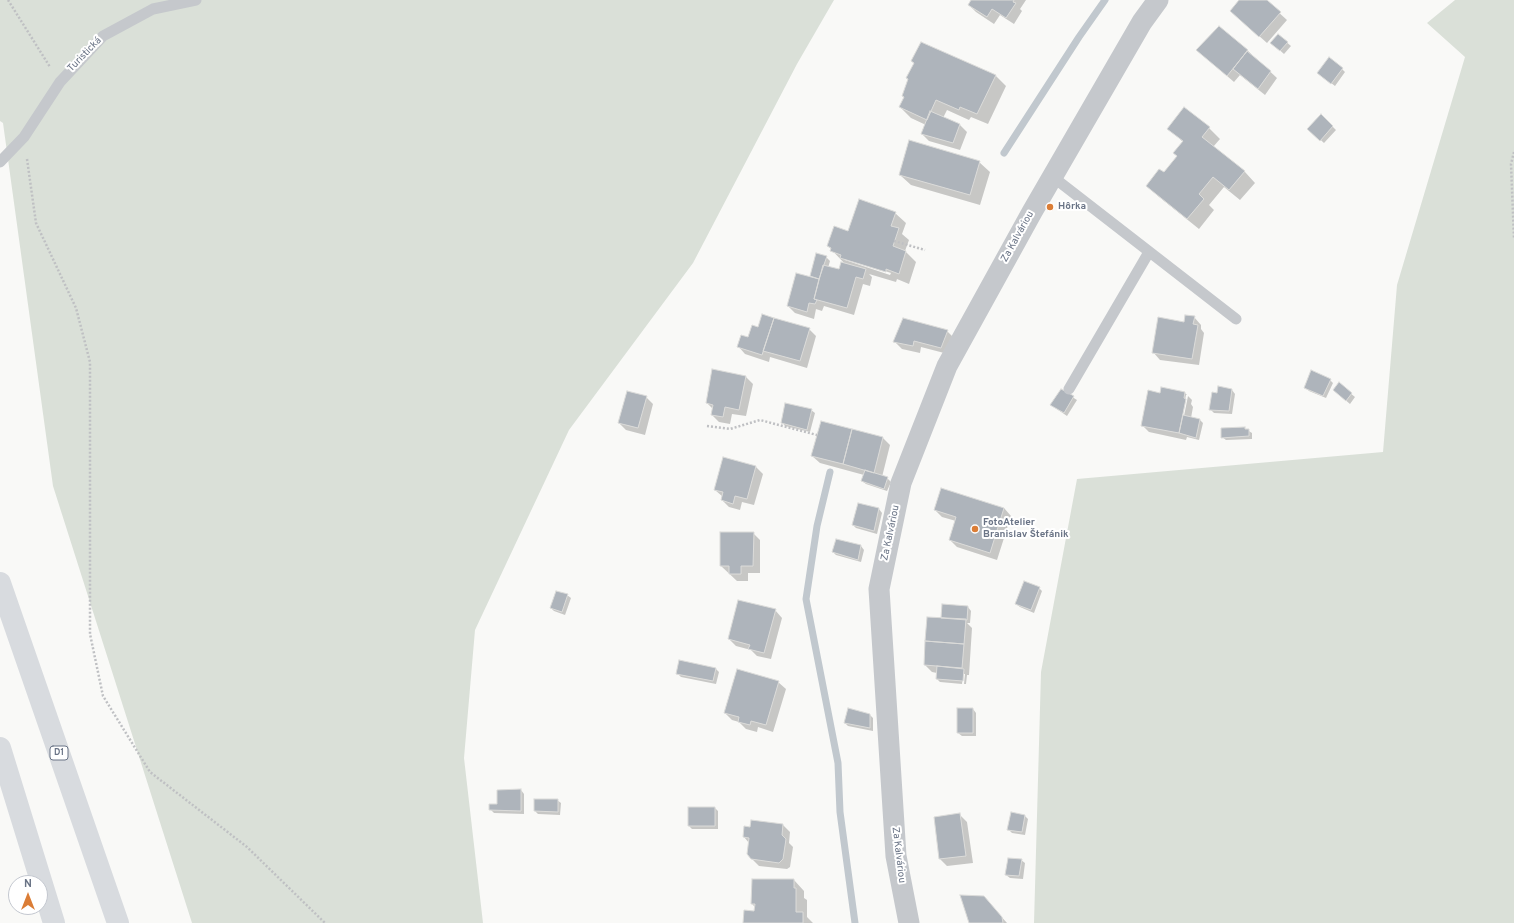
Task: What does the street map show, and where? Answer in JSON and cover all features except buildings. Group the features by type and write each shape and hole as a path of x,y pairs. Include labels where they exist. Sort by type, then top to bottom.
{"highway":[{"name":"D1","path":"0,583 118,923"},
{"path":"0,748 54,923"}],"street":[{"name":"Za Kalváriou","path":"909,923 896,856 879,589 901,484 947,366 1142,22 1158,0"}],"lane":[{"name":"Turistická","path":"0,162 24,137 60,82 103,36 152,9 196,0"},
{"path":"1053,177 1236,319"},
{"path":"1069,389 1149,252"}],"path":[{"path":"8,0 60,82"},
{"path":"24,137 36,223 76,308 90,362 90,634 103,696 150,772 246,847 325,923"},
{"path":"1514,152 1511,164 1514,239"},
{"path":"894,241 925,250"},
{"path":"707,426 730,429 760,420 817,435"}],"shaded area":[{"path":"0,0 834,0 797,64 693,263 569,430 475,630 464,758 483,923 192,923 53,486 3,123 0,121"},
{"path":"1455,0 1514,0 1514,923 1034,923 1041,672 1077,479 1383,452 1397,285 1465,57 1427,23"}],"waterway":[{"path":"1004,153 1079,37 1105,0"},
{"path":"830,472 817,526 806,599 838,763 840,812 855,923"}],"place":[{"name":"Hôrka","path":"1050,207"},
{"name":"FotoAtelier Branislav Štefánik","path":"975,529"}]}
